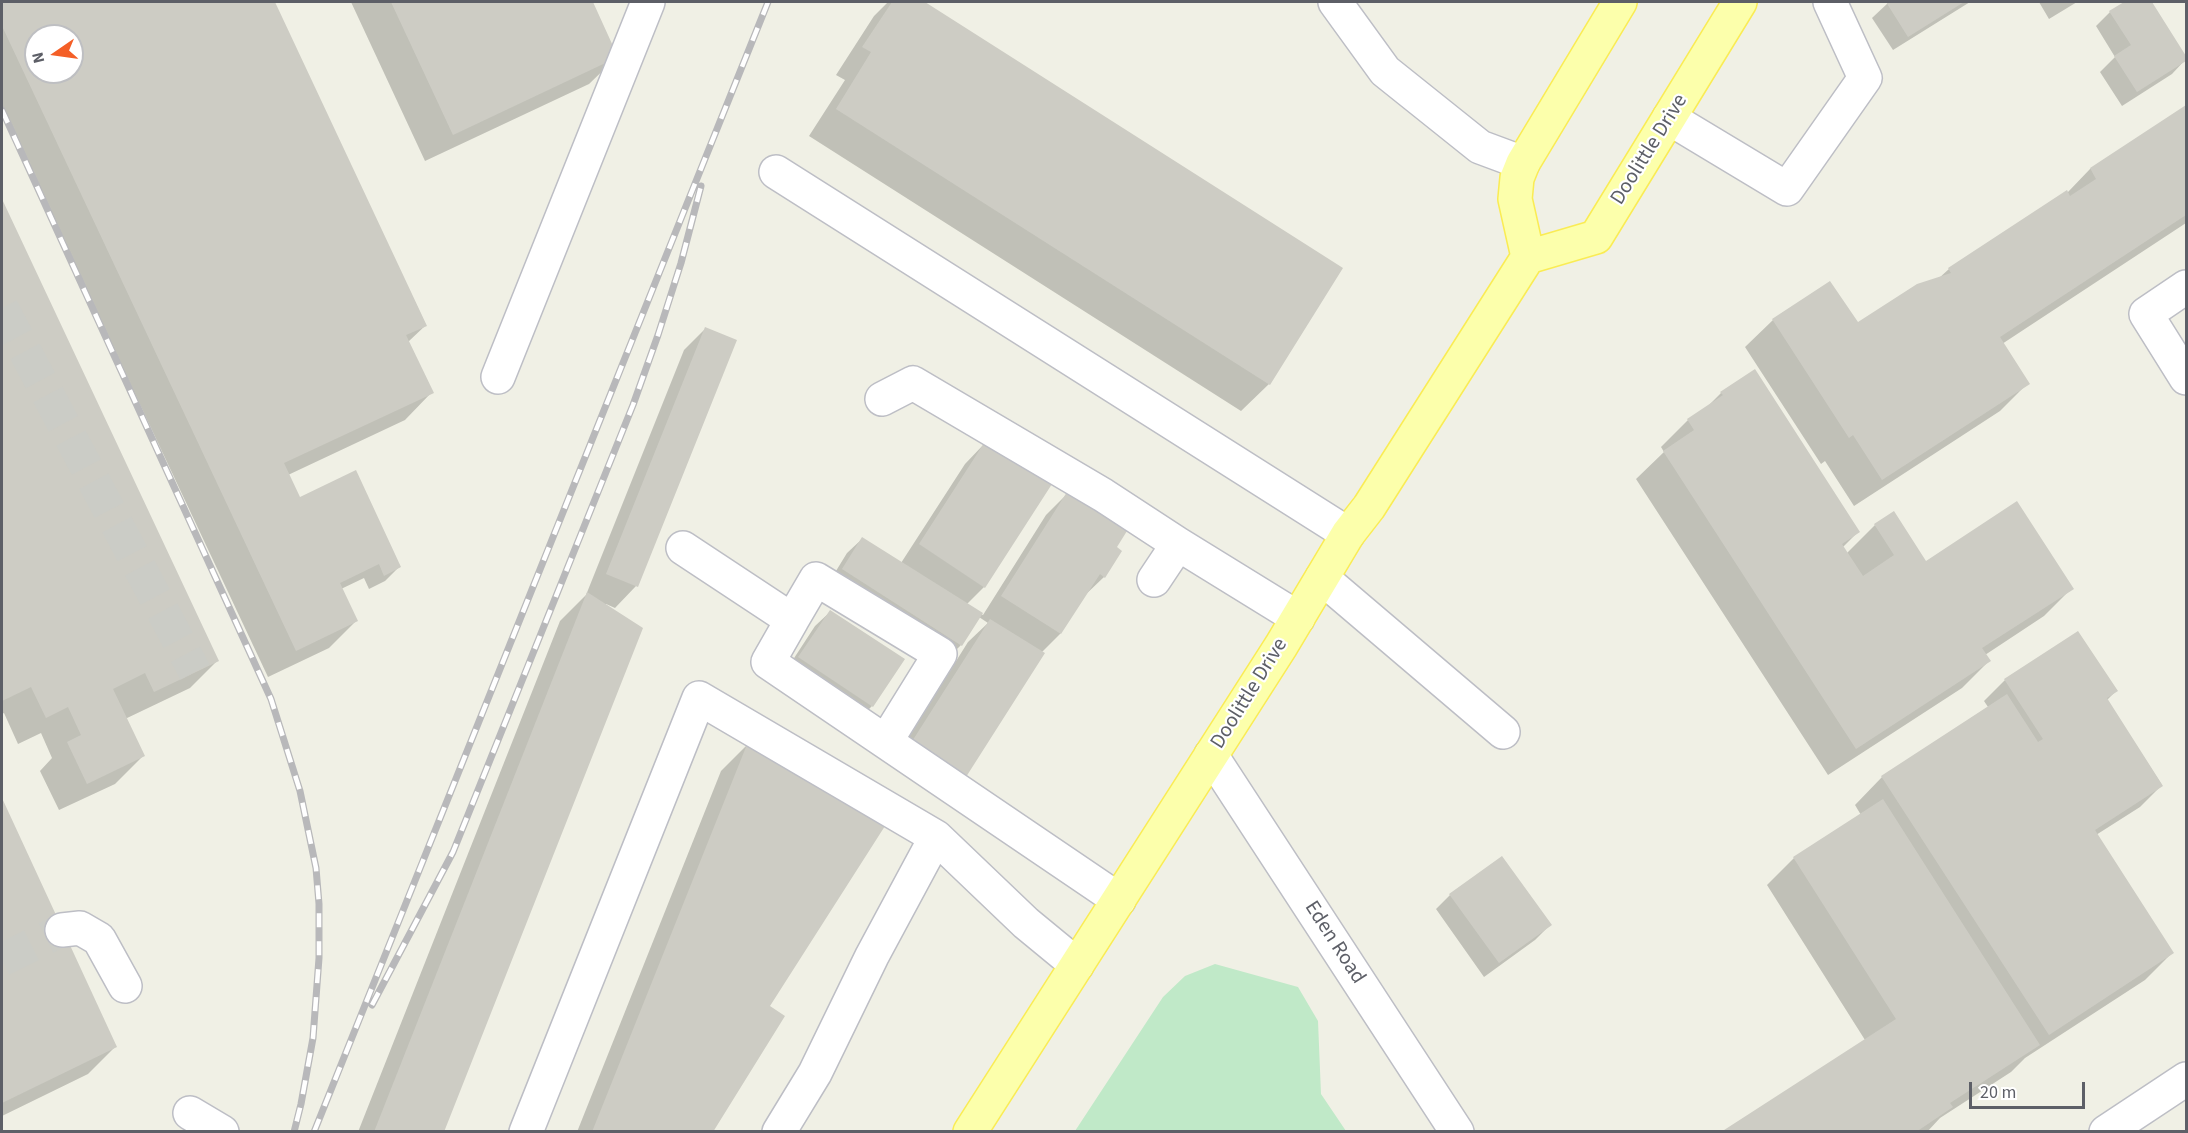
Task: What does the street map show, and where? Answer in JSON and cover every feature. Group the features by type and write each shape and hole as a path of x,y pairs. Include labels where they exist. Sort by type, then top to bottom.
{"main road":[{"path":"1528,257 1515,199 1517,178 1522,164 1620,2"},
{"name":"Doolittle Drive","path":"970,1131 1298,618 1348,534 1369,507 1528,257 1596,237 1740,2"}],"street":[{"path":"498,377 648,2"},
{"path":"1335,2 1385,71 1480,147 1522,164"},
{"path":"1669,118 1787,189 1865,78 1830,2"},
{"path":"776,172 1348,534"},
{"path":"2187,287 2146,314 2187,378"},
{"path":"882,399 914,383 1103,495 1298,618"},
{"path":"1154,580 1178,544"},
{"path":"683,548 792,620"},
{"path":"1322,578 1503,732"},
{"path":"886,741 940,654 816,579 768,662 1119,900"},
{"path":"526,1131 699,698 936,837 1026,923 1077,964"},
{"name":"Eden Road","path":"1211,755 1457,1131"},
{"path":"779,1131 815,1073 872,956 936,837"},
{"path":"62,930 81,928 99,939 125,986"},
{"path":"2106,1131 2187,1079"},
{"path":"190,1113 222,1131"}],"green space":[{"path":"1215,964 1298,987 1318,1021 1321,1094 1346,1131 1075,1131 1163,997 1185,976"}],"building":[{"path":"2,2 275,2 427,326 406,335 434,393 284,463 300,497 356,470 401,567 384,576 379,564 340,583 358,621 296,651 29,84 84,84 84,24 24,24 24,73 2,26"},
{"path":"391,2 593,2 618,57 453,135"},
{"path":"892,2 925,2 1343,268 1270,385 836,109 871,52 862,47"},
{"path":"1886,2 1964,2 1908,37"},
{"path":"2124,2 2152,2 2186,56 2186,61 2137,92 2114,56 2131,45 2109,11"},
{"path":"2186,105 2186,215 2000,337 2030,384 1882,480 1853,435 1849,438 1772,319 1830,281 1858,322 1917,284 1951,273 1948,268 2067,190 2070,196 2096,179 2090,168"},
{"path":"2,199 219,661 154,692 145,673 113,689 145,756 87,784 67,742 81,735 68,707 46,718 31,687 2,701"},
{"path":"705,327 737,340 638,587 606,574"},
{"path":"1755,369 1860,532 1842,544 1863,576 1894,555 1874,524 1894,511 1926,561 2017,501 2074,589 1982,648 1991,661 1856,749 1663,451 1694,430 1687,419 1723,395 1720,392"},
{"path":"986,440 1052,484 985,588 919,544"},
{"path":"1067,492 1127,531 1117,547 1122,551 1105,578 1100,574 1061,634 1001,596"},
{"path":"862,537 983,613 962,646 842,569"},
{"path":"587,592 643,628 444,1132 374,1132"},
{"path":"830,610 905,659 873,707 798,657"},
{"path":"990,619 1045,653 966,777 911,743"},
{"path":"2078,631 2118,691 2107,698 2163,786 2095,830 2174,953 2049,1035 1881,776 2007,694 2038,742 2043,739 2004,679"},
{"path":"748,742 885,826 770,1006 785,1016 713,1132 592,1132"},
{"path":"2,798 117,1047 2,1103"},
{"path":"1883,799 2040,1045 1950,1103 1953,1107 1916,1132 1721,1132 1896,1019 1793,857"},
{"path":"1502,856 1552,925 1499,963 1449,894"}],"tunnel":[{"path":"2,308 195,672"},
{"path":"2,960 62,930"}],"railway":[{"path":"314,1132 768,2"},
{"path":"2,110 271,699 300,791 316,868 319,958 313,1038 294,1132"},
{"path":"372,1005 453,852 633,405 681,263 701,186"}]}
